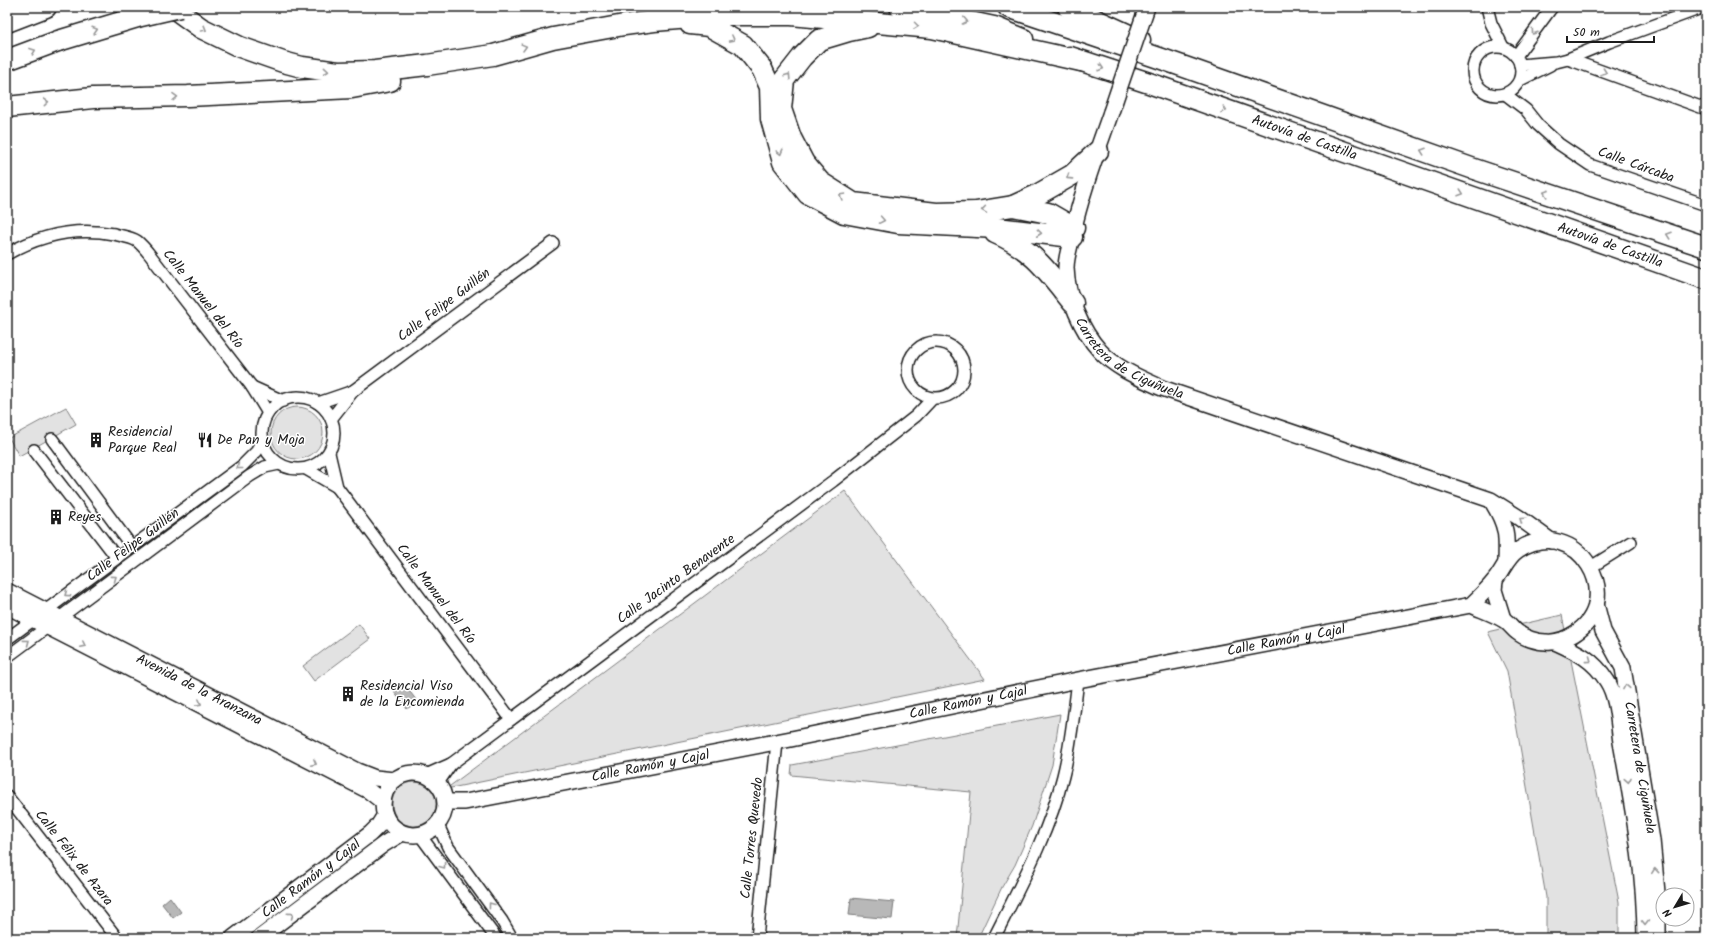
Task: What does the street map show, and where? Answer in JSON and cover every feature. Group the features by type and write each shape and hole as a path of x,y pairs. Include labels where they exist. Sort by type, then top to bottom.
{"highway":[{"path":"7,22 46,7"},
{"path":"172,7 201,28 240,47 283,62 321,70 338,72 375,71 492,55"},
{"path":"7,60 58,41 141,16 180,7"},
{"name":"Autovía de Castilla","path":"1008,7 1706,247"},
{"path":"1044,7 1262,84 1318,108 1360,129"},
{"path":"1068,7 1140,40"},
{"path":"7,107 94,98 188,96 352,88 436,72 553,38 654,21 726,15 896,15"},
{"path":"896,15 819,40 802,57 784,80 781,109 791,138 804,163 820,182 853,203 936,213 976,212 1013,206 1037,195 1072,175 1098,151"},
{"name":"Autovía de Castilla","path":"896,15 932,28 1081,62 1149,83 1706,279"},
{"path":"654,21 709,26 743,45 762,69 770,87 771,119 783,162 808,194 844,213 898,222 1073,232"},
{"path":"1013,206 1048,213 1073,232"},
{"path":"980,227 1011,240 1030,252 1073,303"}],"street":[{"name":"Carretera de Ciguñuela","path":"1147,7 1098,151 1067,255 1066,269 1068,285 1073,303 1088,334 1100,351 1115,364 1141,379 1162,388 1491,500 1552,541"},
{"path":"1487,7 1491,23 1503,47"},
{"path":"1518,60 1552,7"},
{"path":"1518,83 1521,72 1518,60 1510,50 1498,46 1486,49 1476,58 1472,72 1473,79 1477,85 1487,93 1498,95 1505,94 1518,83 1556,62 1568,59 1608,42 1704,10"},
{"path":"1486,49 1491,23"},
{"path":"1568,59 1706,109"},
{"path":"1518,60 1556,62"},
{"name":"Calle Cárcaba","path":"1518,83 1526,110"},
{"name":"Calle Cárcaba","path":"1505,94 1526,110 1538,125 1559,144 1590,165 1706,205"},
{"name":"Calle Manuel del Río","path":"7,254 49,236 69,232 86,231 124,236 136,241 150,255 252,387 268,413"},
{"name":"Calle Felipe Guillén","path":"331,419 353,391 553,242"},
{"path":"934,342 944,343 952,347 959,353 963,362 964,371 963,379 955,392 948,396 932,399 919,393 910,383 908,374 908,365 911,356 917,349 925,344 934,342"},
{"name":"Calle Manuel del Río","path":"252,387 283,401"},
{"name":"Calle Felipe Guillén","path":"318,403 353,391"},
{"path":"916,416 919,393"},
{"path":"298,397 308,398 318,403 326,410 331,419 334,430 333,442 328,453 315,466 306,469 287,468 279,464 271,457 265,448 262,437 263,425 268,413 276,404 298,397"},
{"name":"Calle Jacinto Benavente","path":"432,779 833,481 916,416 932,399"},
{"name":"Calle Felipe Guillén","path":"7,639 242,466 257,451 262,437"},
{"path":"52,439 132,547"},
{"path":"34,450 116,558"},
{"name":"Calle Manuel del Río","path":"328,453 338,487 511,719"},
{"name":"Calle Felipe Guillén","path":"7,657 250,476 264,467 279,464"},
{"name":"Calle Manuel del Río","path":"306,469 338,487"},
{"path":"1491,500 1502,517 1506,528 1506,562"},
{"path":"1552,541 1566,544 1577,551 1591,567 1598,588 1596,604 1588,621 1579,631 1568,638 1555,642 1536,641 1519,634 1503,619 1471,605 1494,581 1506,562 1516,551 1527,545 1538,542 1552,541"},
{"path":"1591,567 1631,542"},
{"path":"1494,581 1494,590 1503,619"},
{"name":"Avenida de la Aranzana","path":"7,591 38,615"},
{"name":"Carretera de Ciguñuela","path":"1596,604 1603,631 1623,668 1652,840 1658,903 1658,938"},
{"name":"Calle Ramón y Cajal","path":"443,813 465,802 777,742 1078,680 1471,605"},
{"name":"Avenida de la Aranzana","path":"7,606 38,615 54,622 357,771 375,778 394,780"},
{"name":"Avenida de la Aranzana","path":"54,622 369,791 384,808"},
{"name":"Carretera de Ciguñuela","path":"1555,642 1578,652 1594,664 1613,692 1639,843 1645,900 1644,938"},
{"path":"994,938 1036,852 1063,777 1072,732 1078,680"},
{"name":"Calle Torres Quevedo","path":"757,938 777,742"},
{"path":"443,813 430,832 420,835 402,833 390,824 384,808 385,794 394,780 409,773 432,779 443,792 443,813 448,847 502,921 512,938"},
{"name":"Calle Félix de Azara","path":"7,796 116,938"},
{"name":"Calle Ramón y Cajal","path":"233,938 370,834 378,826 384,808"},
{"name":"Calle Ramón y Cajal","path":"259,938 384,844 402,833"},
{"path":"420,835 496,938"}],"shaded area":[{"path":"66,407 76,424 19,456 9,438"},
{"path":"292,407 302,407 311,411 319,419 323,428 323,438 319,447 311,455 302,459 292,459 283,455 275,447 271,438 271,428 275,419 283,411"},
{"path":"845,491 985,679 446,789"},
{"path":"1562,615 1619,902 1619,938 1546,938 1546,897 1507,671 1488,632"},
{"path":"359,624 370,639 314,681 303,666"},
{"path":"404,684 417,701 407,709 394,692"},
{"path":"1060,714 1052,765 1032,826 1015,865 1002,887 978,938 957,938 971,792 791,775 792,765"},
{"path":"414,782 426,786 432,792 436,804 432,816 426,822 414,826 402,822 396,816 392,804 396,792 402,786"},
{"path":"170,897 181,912 173,918 162,904"},
{"path":"851,898 894,902 892,919 849,915"}],"place":[{"name":"Residencial Parque Real","path":"96,440"},
{"name":"De Pan y Moja","path":"205,440"},
{"name":"Reyes","path":"56,517"},
{"name":"Residencial Viso de la Encomienda","path":"348,694"}]}
